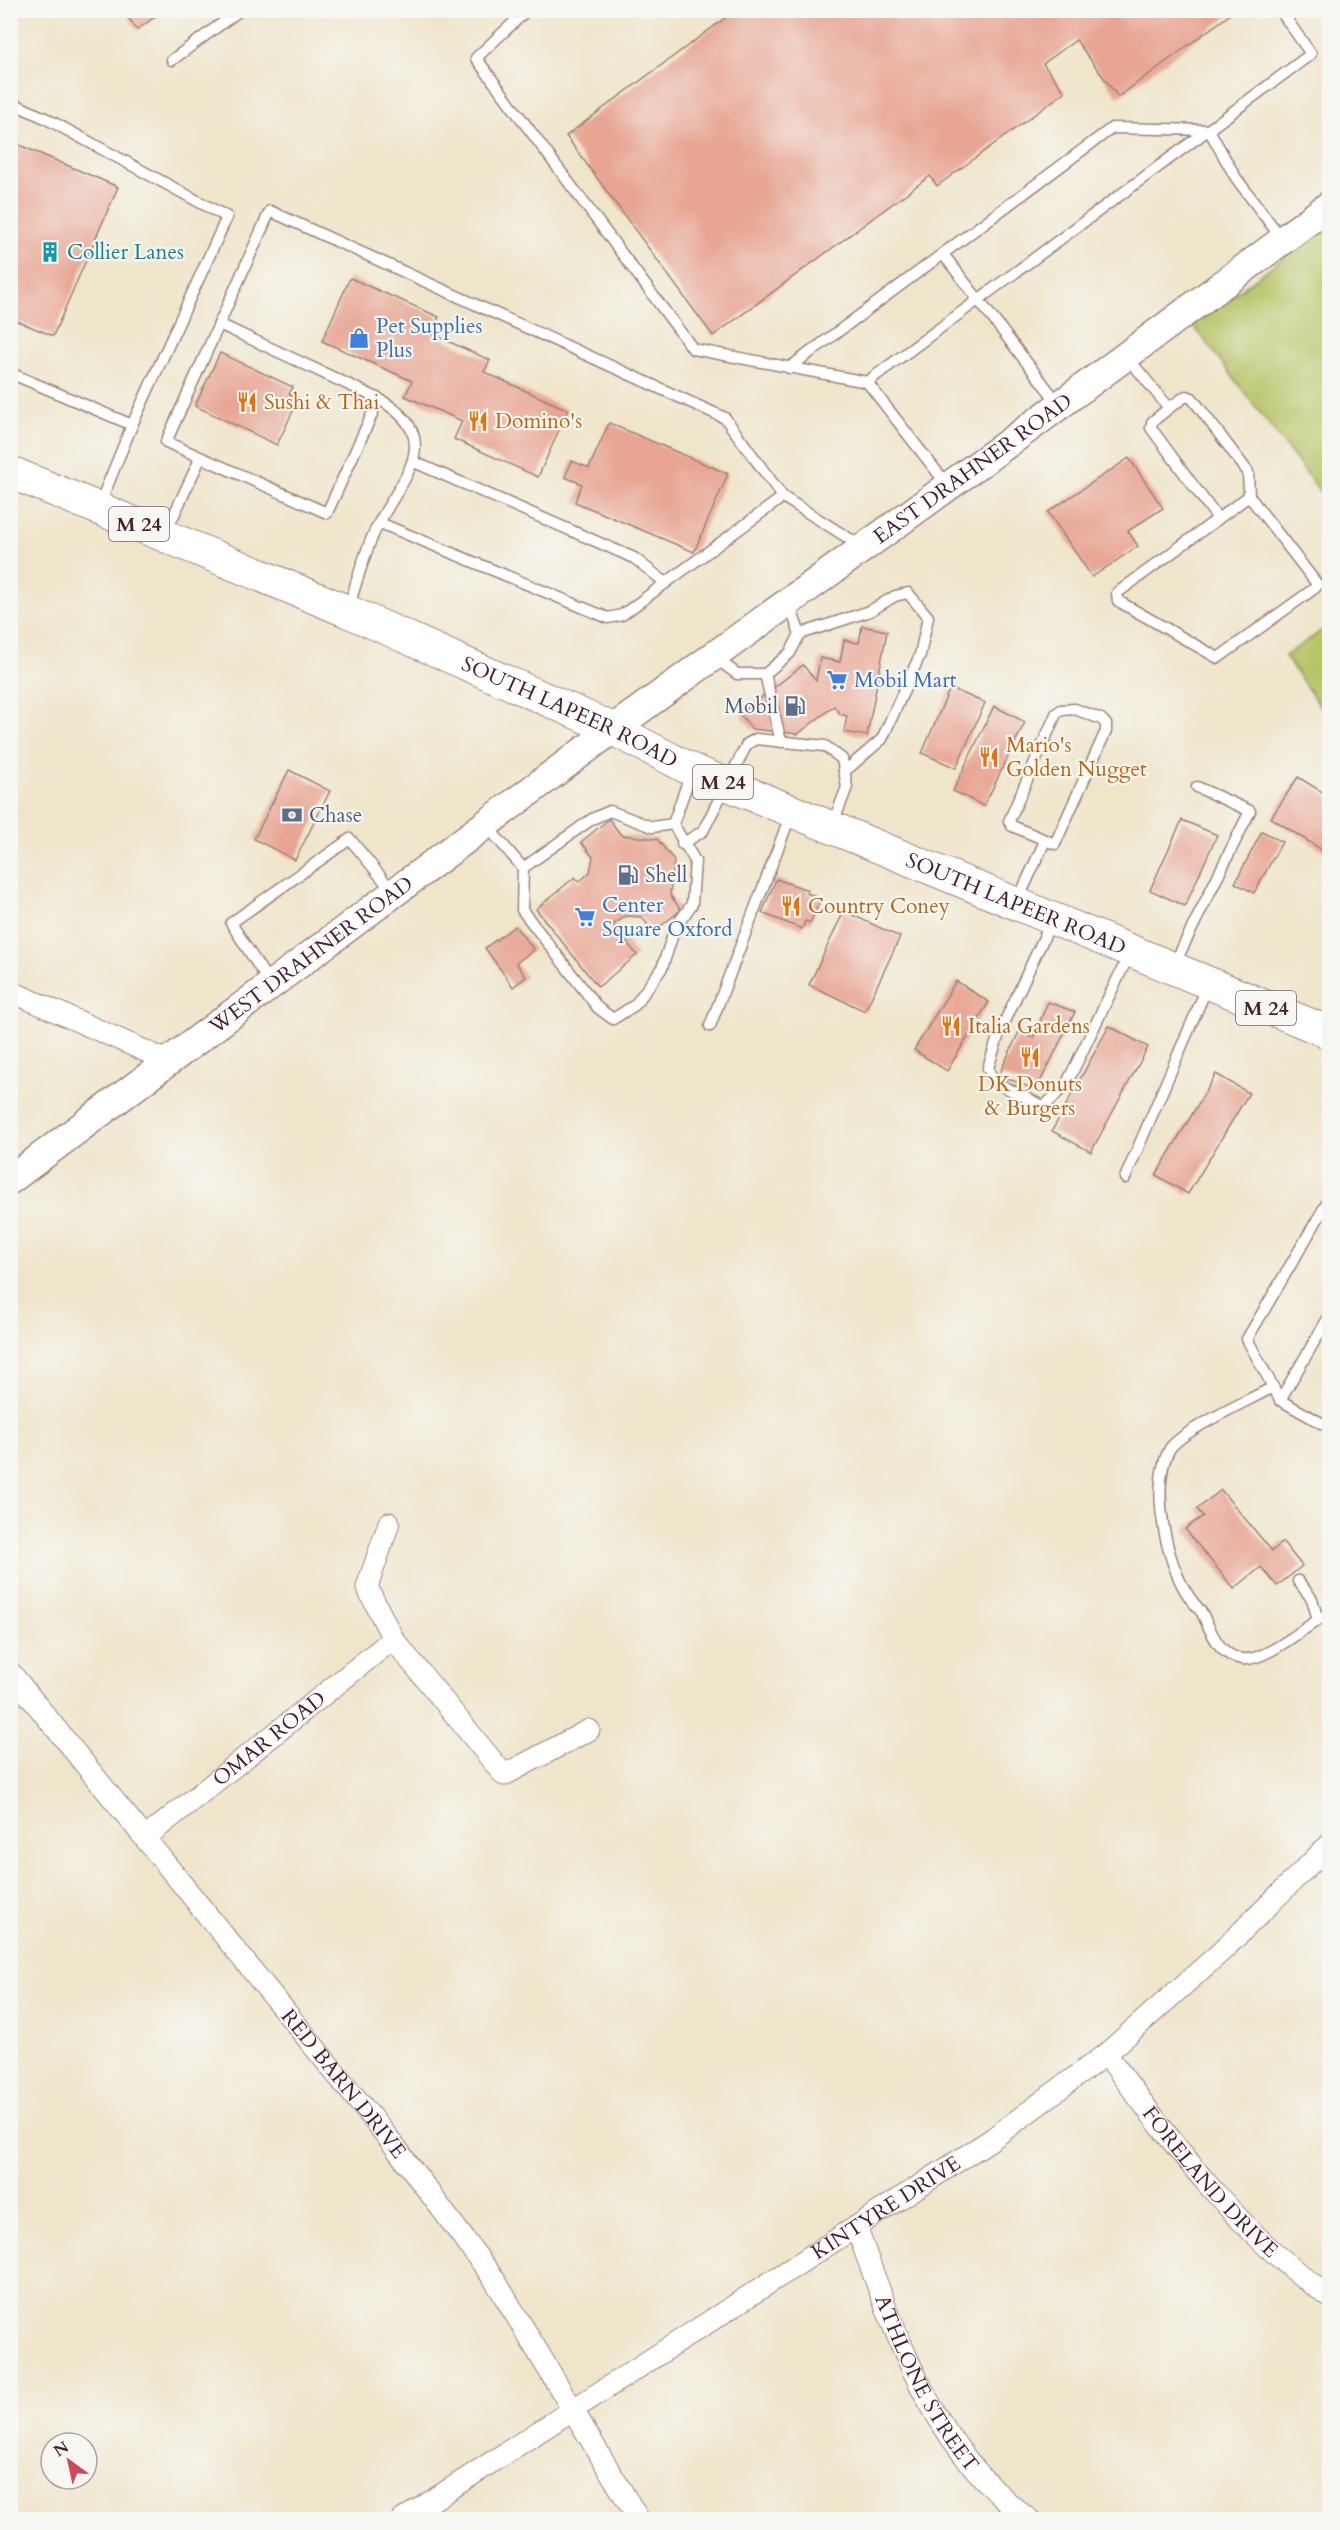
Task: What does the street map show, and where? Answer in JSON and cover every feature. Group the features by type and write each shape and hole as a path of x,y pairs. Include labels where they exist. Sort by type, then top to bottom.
{"main road":[{"name":"SOUTH LAPEER ROAD","path":"10,472 347,611 613,729 692,770 1329,1033"}],"street":[{"name":"EAST DRAHNER ROAD","path":"613,729 948,487 1329,205"},
{"name":"WEST DRAHNER ROAD","path":"10,1180 613,729"},
{"path":"10,991 170,1062"},
{"path":"389,1523 367,1587 393,1639 504,1775 589,1730"},
{"name":"OMAR ROAD","path":"146,1838 393,1639"},
{"name":"RED BARN DRIVE","path":"10,1672 393,2144 494,2279 639,2520"},
{"name":"KINTYRE DRIVE","path":"402,2520 992,2139 1106,2054 1222,1951 1329,1844"},
{"name":"FORELAND DRIVE","path":"1106,2054 1179,2152 1256,2234 1329,2297"},
{"name":"ATHLONE STREET","path":"856,2227 905,2359 948,2436 989,2487 1030,2520"}],"lane":[{"path":"172,60 240,10"},
{"path":"527,10 476,58 693,349 867,382 948,487"},
{"path":"867,382 1311,54 1280,10"},
{"path":"10,102 45,118 227,217 132,425 98,508"},
{"path":"789,368 1112,128 1209,130"},
{"path":"1209,130 1236,178 1283,239"},
{"path":"379,399 327,513 200,459 166,442 270,211 725,418 783,497 864,548"},
{"path":"943,254 1060,405"},
{"path":"219,324 379,399 394,408 408,423 415,445 414,462 380,523 347,611"},
{"path":"1126,355 1169,408"},
{"path":"10,372 132,425"},
{"path":"1218,519 1151,428 1152,422 1186,396 1192,398 1248,472 1249,496 1317,584 1315,588 1218,658 1118,601 1116,597 1249,496"},
{"path":"165,534 200,459"},
{"path":"414,462 634,558 666,583"},
{"path":"380,523 608,618 622,615 783,497"},
{"path":"714,657 737,674 765,674 790,653 800,634 870,611 895,596 908,593 928,617 920,655 882,739 844,772"},
{"path":"788,603 800,634"},
{"path":"765,674 781,742"},
{"path":"1075,709 1101,719 1106,724 1106,731 1058,840 1055,844 1045,841 1012,826 1009,821 1056,714 1062,710 1075,709"},
{"path":"682,844 703,831 729,785 747,744 756,739 825,746 842,759 847,787 832,828"},
{"path":"486,824 523,868 522,910 598,1008 613,1019 635,1005 662,968 675,928 692,904 695,861 682,844 673,824 692,770"},
{"path":"1172,970 1250,811 1197,787"},
{"path":"523,868 592,819 610,811 652,826 673,824"},
{"path":"710,1026 792,811"},
{"path":"272,986 231,923 350,839 394,893"},
{"path":"1016,904 1045,841"},
{"path":"1052,920 999,1034 988,1068 993,1081 1044,1107 1067,1083 1130,952"},
{"path":"1125,1178 1208,984"},
{"path":"1329,1198 1248,1339 1280,1400 1329,1428"},
{"path":"1280,1400 1329,1315"},
{"path":"1273,1387 1182,1435 1169,1450 1161,1496 1168,1547 1187,1595 1201,1611 1217,1642 1228,1655 1244,1660 1261,1655 1329,1613"},
{"path":"1298,1581 1312,1599 1318,1620"}],"green space":[{"path":"1329,224 1329,503 1193,325"},
{"path":"1329,626 1329,719 1285,656"}],"building":[{"path":"123,10 164,10 137,30"},
{"path":"736,10 1236,10 1118,97 1076,40 1043,64 1065,92 937,186 930,176 713,336 566,136"},
{"name":"Collier Lanes","path":"10,141 118,187 53,336 10,318"},
{"path":"350,278 439,317 432,334 490,360 484,372 568,410 538,477 454,439 462,421 405,396 412,381 322,341"},
{"name":"Sushi & Thai","path":"220,353 293,387 289,394 299,398 277,445 195,406"},
{"path":"609,423 728,474 694,552 575,502 582,484 565,477 572,461 589,468"},
{"path":"1129,458 1163,508 1128,531 1138,546 1092,577 1048,512"},
{"path":"862,626 887,631 867,736 844,732 847,716 840,714 834,706 798,734 752,729 740,714 803,665 816,681 820,658 840,662 844,640 859,643"},
{"path":"950,688 985,703 956,768 922,753"},
{"name":"Mario's Golden Nugget","path":"994,706 1025,722 984,806 953,791"},
{"name":"Chase","path":"289,770 330,791 295,860 254,839"},
{"path":"1298,777 1330,797 1330,855 1271,818"},
{"path":"609,819 621,835 657,839 674,860 670,895 681,910 653,932 642,917 626,916 613,925 637,955 598,987 536,909 575,877 579,882 590,872 593,857 581,842"},
{"path":"1182,820 1217,835 1185,906 1150,890"},
{"path":"1262,831 1282,842 1254,893 1235,883"},
{"name":"Country Coney","path":"776,879 808,890 807,893 821,899 810,923 805,921 802,929 762,913"},
{"path":"844,911 900,937 865,1011 809,985"},
{"path":"515,926 534,950 516,963 526,977 513,987 485,948"},
{"name":"Italia Gardens","path":"956,981 989,1002 947,1071 914,1050"},
{"name":"DK Donuts & Burgers","path":"1048,1002 1075,1012 1036,1090 999,1075 1019,1032 1033,1038"},
{"path":"1109,1026 1148,1047 1091,1152 1052,1131"},
{"path":"1216,1074 1249,1093 1188,1194 1156,1175"},
{"path":"1221,1490 1272,1551 1283,1542 1302,1566 1277,1586 1261,1567 1234,1589 1185,1529 1203,1516 1197,1509"}],"place":[{"name":"Collier Lanes","path":"50,252"},
{"name":"Pet Supplies Plus","path":"359,338"},
{"name":"Sushi & Thai","path":"247,402"},
{"name":"Domino's","path":"478,421"},
{"name":"Mobil Mart","path":"837,680"},
{"name":"Mobil","path":"795,706"},
{"name":"Mario's Golden Nugget","path":"989,757"},
{"name":"Chase","path":"292,815"},
{"name":"Shell","path":"628,875"},
{"name":"Country Coney","path":"791,906"},
{"name":"Center Square Oxford","path":"585,917"},
{"name":"Italia Gardens","path":"951,1026"},
{"name":"DK Donuts & Burgers","path":"1030,1057"}]}
